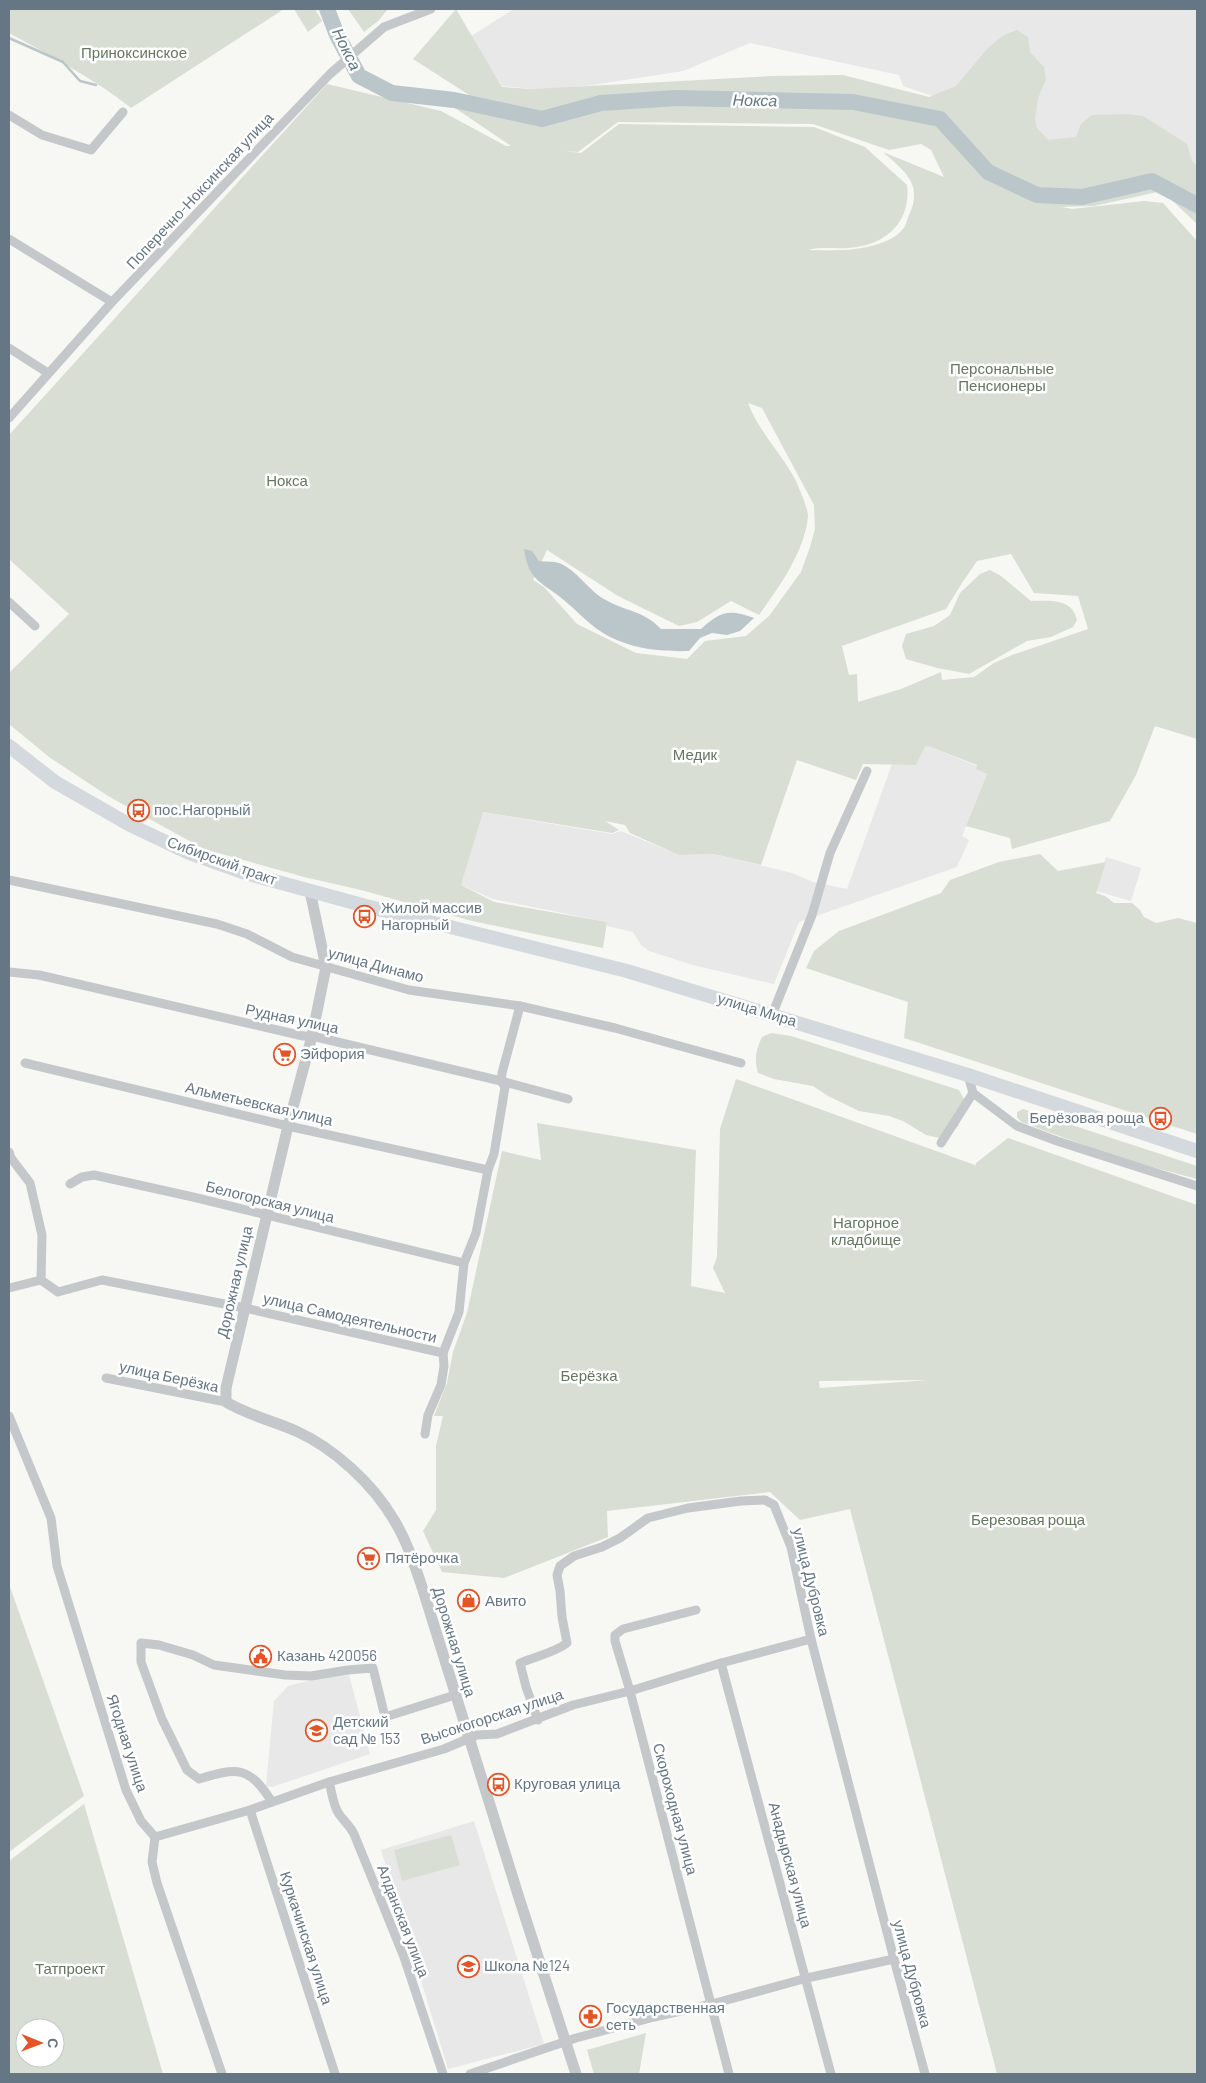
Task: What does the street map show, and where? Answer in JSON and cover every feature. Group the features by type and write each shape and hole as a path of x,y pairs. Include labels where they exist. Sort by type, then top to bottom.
{"main road":[{"name":"Сибирский тракт","path":"9,746 55,782 130,825 189,853 310,891"},
{"name":"улица Мира","path":"310,891 626,971 968,1075 1197,1151"}],"street":[{"name":"Поперечно-Ноксинская улица","path":"9,418 112,302 330,74 384,27 431,9"},
{"path":"9,115 42,135 91,150 123,112"},
{"path":"9,239 112,302"},
{"path":"9,348 48,372"},
{"path":"9,602 36,626"},
{"path":"772,1015 811,918 830,853 867,771"},
{"name":"улица Динамо","path":"9,880 217,924 247,934 292,957 409,990 520,1006 615,1028 741,1063"},
{"name":"Дорожная улица","path":"310,891 326,967 312,1036 266,1216 226,1388 226,1402 298,1432 340,1458 366,1483 384,1504 406,1543 423,1590 576,2074"},
{"name":"Рудная улица","path":"9,972 39,975 303,1036 312,1036 568,1099"},
{"path":"425,1434 428,1415 441,1385 444,1366 443,1354 459,1312 464,1263 476,1233 488,1170 494,1154 505,1087 501,1081 520,1006"},
{"name":"Альметьевская улица","path":"25,1063 288,1126 488,1170"},
{"path":"968,1075 973,1093 1017,1126 1066,1144 1197,1186"},
{"path":"941,1143 973,1093"},
{"path":"9,1152 11,1158 30,1183 42,1235 41,1280 9,1288"},
{"name":"Белогорская улица","path":"70,1184 82,1177 94,1175 193,1197 464,1263"},
{"name":"улица Самодеятельности","path":"41,1280 58,1292 102,1280 245,1308 443,1354"},
{"name":"улица Берёзка","path":"106,1378 226,1402"},
{"name":"Ягодная улица","path":"9,1416 51,1518 57,1566 126,1790 141,1821 155,1837"},
{"name":"улица Дубровка","path":"538,1720 526,1687 520,1663 538,1654 558,1650 567,1644 557,1574 560,1566 574,1556 602,1547 620,1538 648,1518 688,1508 741,1501 765,1500 774,1505 791,1547 811,1639 925,2074"},
{"name":"Скороходная улица","path":"696,1610 623,1629 615,1635 614,1641 630,1691 729,2074"},
{"name":"Высокогорская улица","path":"155,1837 250,1810 329,1782 469,1740 477,1735 497,1734 538,1720 573,1705 630,1691 721,1663 811,1639"},
{"path":"272,1802 261,1784 249,1774 238,1771 221,1772 199,1778 187,1770 162,1719 141,1662 140,1643 159,1645 193,1655 214,1665 285,1675 311,1676 372,1668 386,1717 455,1695"},
{"name":"Анадырская улица","path":"721,1663 807,1978 831,2074"},
{"name":"Алданская улица","path":"329,1782 335,1806 354,1834 404,1957 443,2074"},
{"name":"Куркачинская улица","path":"250,1810 335,2074"},
{"path":"155,1837 152,1862 157,1883 222,2074"},
{"path":"470,2074 566,2042 654,2017 712,2004 807,1978 894,1959"}],"shaded area":[{"path":"514,9 1197,9 1197,174 1046,143 953,103 903,86 899,75 750,43 683,71 546,90 502,86 471,36"},
{"path":"524,549 532,551 539,561 557,562 565,566 604,599 648,618 661,629 701,629 714,618 725,613 738,613 754,618 740,631 727,635 712,633 700,638 689,651 665,651 630,645 618,641 597,629 538,580 529,569"},
{"path":"928,746 977,766 977,769 987,774 962,836 969,840 957,867 799,922 774,984 693,965 649,951 641,945 633,932 607,926 607,922 493,899 461,885 482,812 612,834 621,831 679,855 714,854 792,873 813,882 847,889 892,764 916,765 925,747"},
{"path":"1106,857 1141,868 1131,901 1096,891"},
{"name":"Детский сад № 153","path":"349,1675 370,1754 272,1787 266,1786 274,1701 288,1686 320,1678"},
{"name":"Школа №124","path":"474,1821 544,2044 448,2069 381,1850"}],"green space":[{"name":"Приноксинское","path":"9,9 284,9 131,108 87,77 9,33"},
{"path":"294,9 315,9 322,21 308,32"},
{"path":"348,9 388,9 378,21 364,32"},
{"path":"456,9 502,87 533,89 771,76 843,75 929,97 956,86 987,49 1002,36 1017,30 1028,37 1030,52 1044,67 1046,79 1038,98 1035,120 1037,128 1048,140 1076,137 1081,124 1092,115 1127,114 1143,116 1187,144 1192,161 1197,166 1197,224 1162,191 1094,206 1062,207 1072,209 1144,201 1163,203 1197,241 1197,739 1155,726 1136,775 1110,821 1012,849 1010,838 966,826 987,774 976,769 977,765 928,746 925,747 916,765 863,764 856,780 797,760 761,865 714,854 679,855 630,833 625,825 605,821 619,830 612,833 483,812 461,885 494,902 607,922 603,948 472,921 204,849 108,796 49,757 9,724 9,673 69,614 9,559 9,435 327,84 441,111 506,146 511,146 452,106 469,95 413,59","holes":["618,122 813,124 889,150 921,144 931,150 944,177 883,152 904,172 913,186 913,204 904,228 895,237 872,246 845,250 808,250 857,247 879,240 896,227 902,218 906,208 907,185 865,147 814,127 619,124 581,153 564,151 578,152","748,403 762,408 814,505 815,529 801,572 769,616 746,636 705,641 687,659 636,653 577,624 544,587 533,580 547,550 618,596 679,626 697,622 731,601 759,615 790,569 806,530 808,514 796,481 753,414","1011,554 1034,593 1078,596 1088,629 1012,655 994,663 974,677 942,680 941,672 901,689 858,702 857,674 849,675 842,646 946,609 977,561"]},
{"path":"990,570 1001,576 1031,601 1065,604 1074,613 1077,620 1073,627 1051,637 1027,641 969,674 937,668 906,659 902,646 906,634 934,626 950,615 960,593 980,574"},
{"path":"1040,854 1058,871 1106,862 1096,893 1105,896 1114,903 1132,903 1140,910 1144,917 1156,923 1178,918 1197,923 1197,1134 904,1038 908,1002 806,968 814,951 839,931 941,893 950,880 999,862"},
{"path":"771,1033 791,1036 959,1090 967,1105 958,1126 949,1137 944,1139 926,1135 903,1121 889,1116 859,1111 828,1096 813,1086 774,1079 758,1073 756,1055 758,1046 762,1037"},
{"path":"736,1079 975,1165 974,1170 976,1163 1008,1138 1197,1205 1197,2074 997,2074 850,1509 800,1520 770,1492 607,1511 608,1537 504,1578 442,1572 423,1531 436,1510 436,1446 443,1416 434,1416 447,1383 453,1352 467,1313 502,1151 541,1160 537,1123 696,1150 691,1286 725,1293 713,1268 717,1257 720,1129","holes":["929,1380 820,1388 819,1381"]},
{"path":"1023,1109 1197,1166 1197,1179 1130,1162 1021,1122 1017,1117 1017,1112"},
{"path":"9,1584 84,1796 9,1852"},
{"name":"Татпроект","path":"84,1804 163,2074 9,2074 9,1861"},
{"path":"451,1835 460,1865 402,1881 394,1850"},
{"path":"646,2033 639,2074 594,2074 587,2050"}],"waterway":[{"name":"Нокса","path":"327,9 337,35 359,76 392,93 454,100 542,119 601,103 676,98 853,102 940,119 988,172 1037,195 1082,197 1152,181 1197,205"},
{"path":"9,38 63,62 80,81 96,85"}],"place":[{"name":"пос.Нагорный","path":"138,810"},
{"name":"Жилой массив Нагорный","path":"365,917"},
{"name":"Эйфория","path":"284,1054"},
{"name":"Берёзовая роща","path":"1160,1118"},
{"name":"Пятёрочка","path":"369,1558"},
{"name":"Авито","path":"469,1601"},
{"name":"Казань 420056","path":"261,1656"},
{"name":"Детский сад № 153","path":"317,1731"},
{"name":"Круговая улица","path":"498,1784"},
{"name":"Школа №124","path":"468,1966"},
{"name":"Государственная сеть","path":"590,2017"}],"park label":[{"name":"Персональные Пенсионеры","path":"1002,378"},
{"name":"Медик","path":"695,755"},
{"name":"Нагорное кладбище","path":"866,1232"},
{"name":"Берёзка","path":"589,1376"},
{"name":"Березовая роща","path":"1028,1520"}]}
